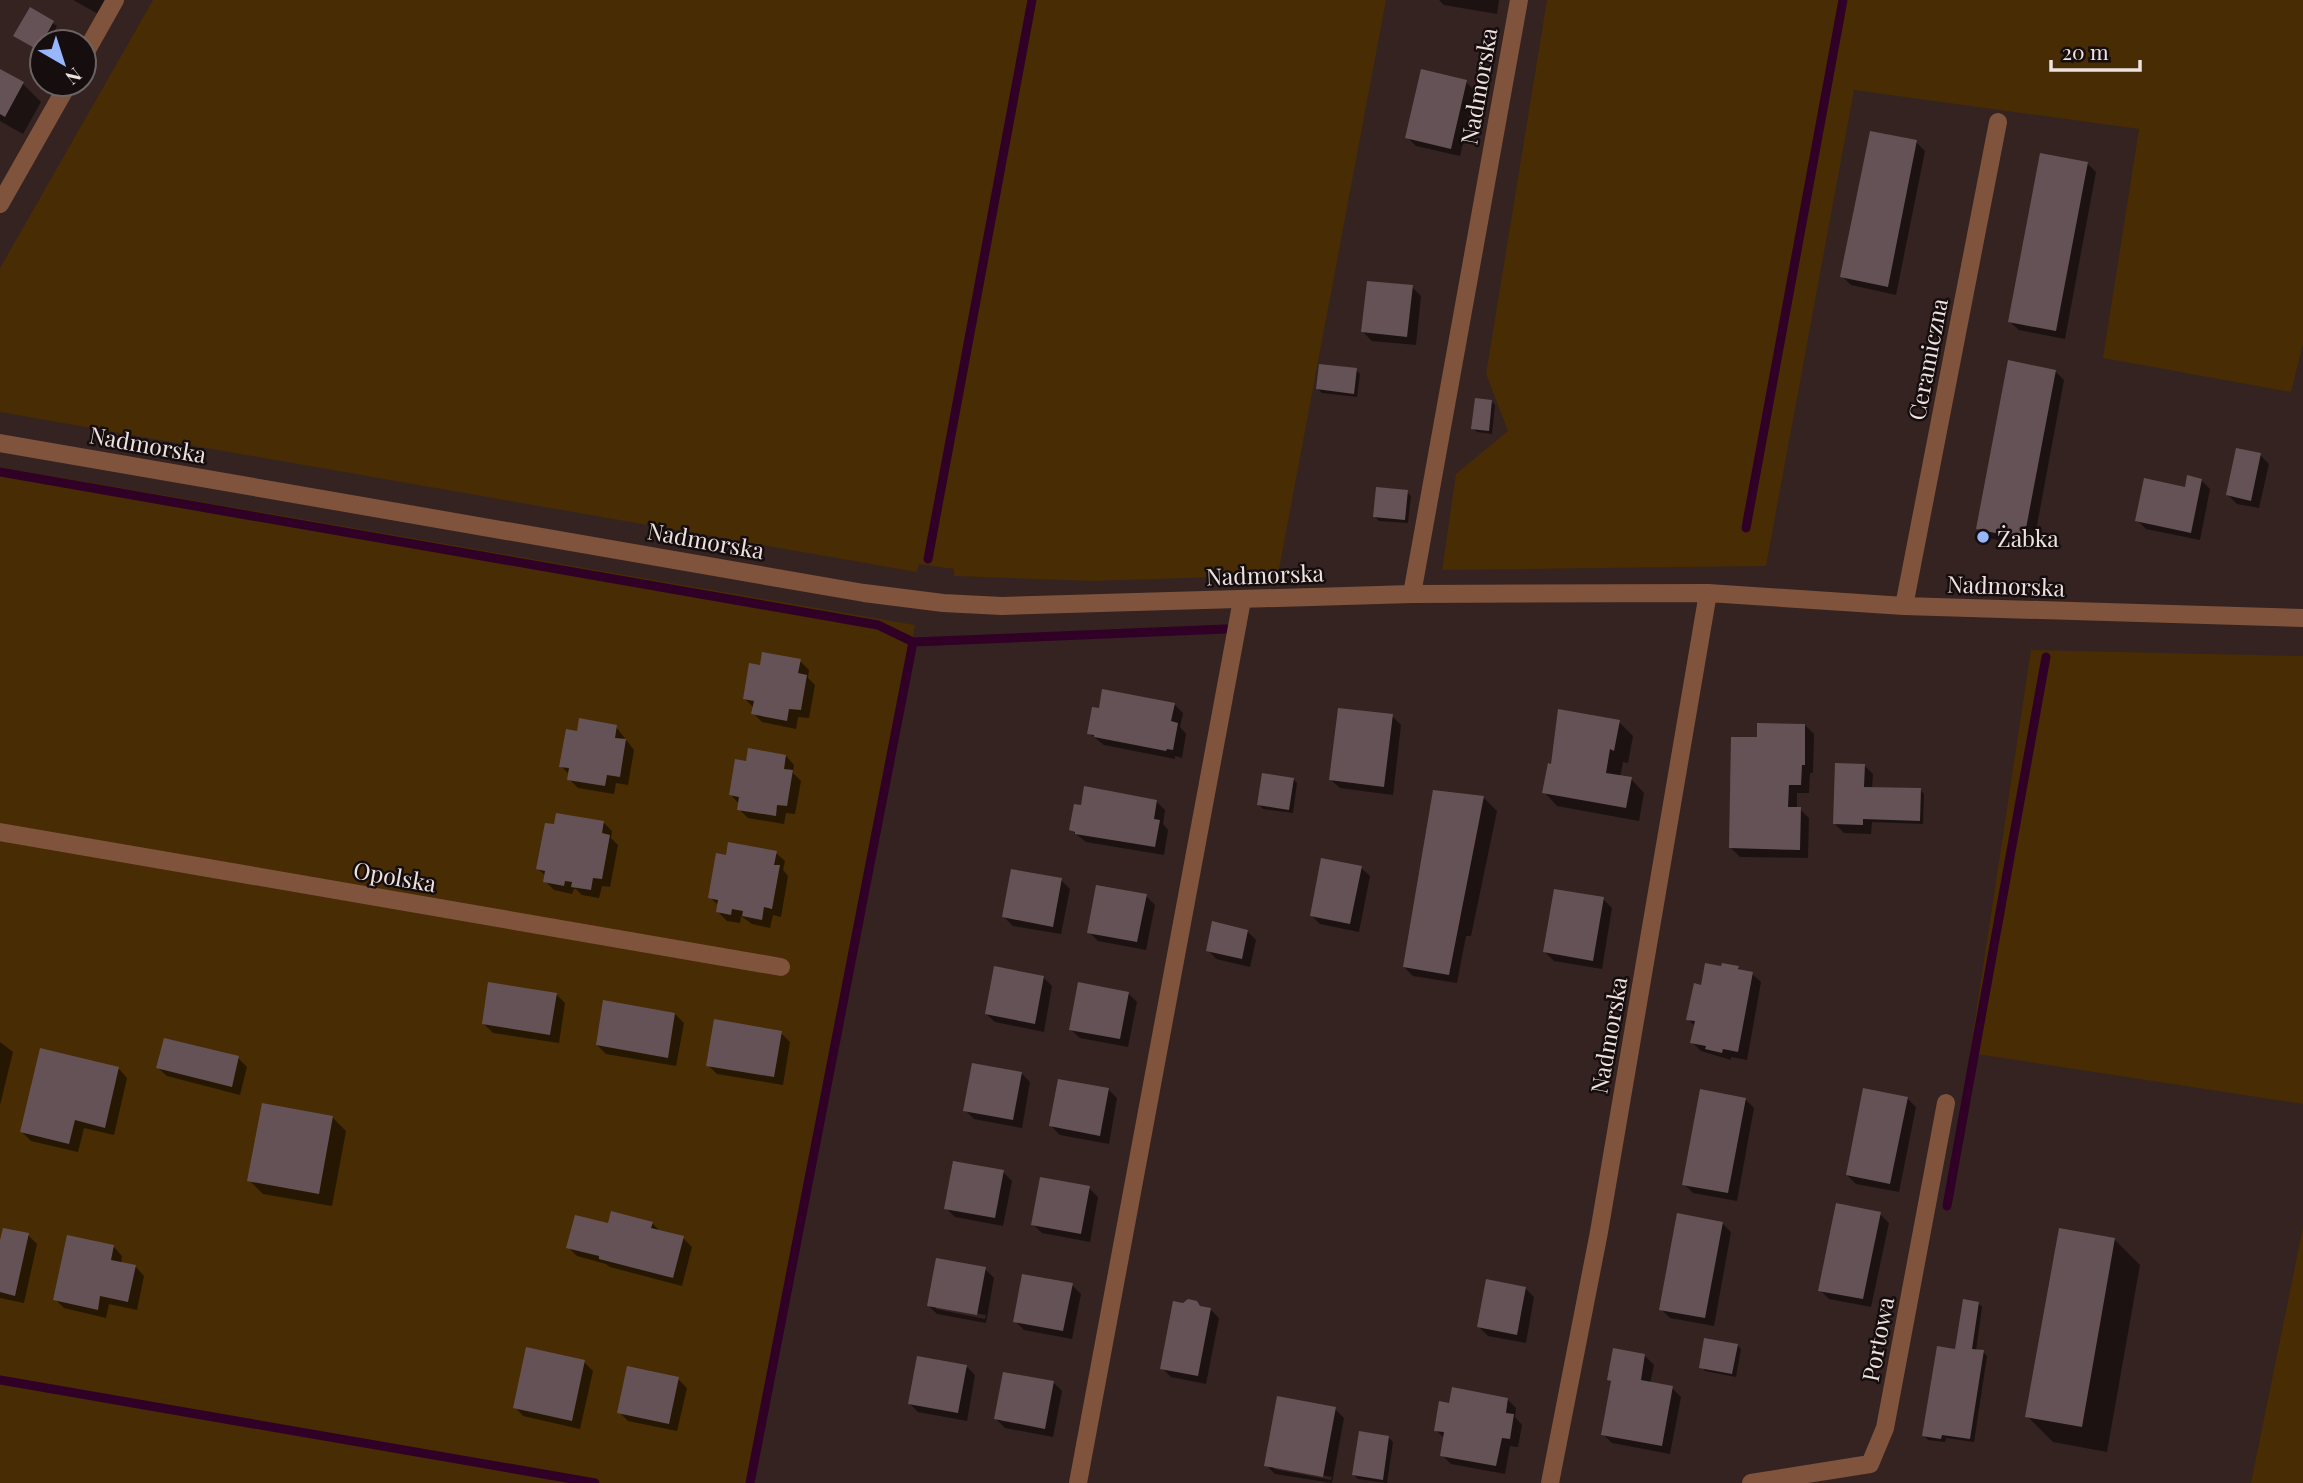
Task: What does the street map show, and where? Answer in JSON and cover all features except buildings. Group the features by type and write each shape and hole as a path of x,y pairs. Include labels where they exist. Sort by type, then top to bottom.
{"street":[{"path":"98,30 115,0"},
{"name":"Nadmorska","path":"1412,594 1519,0"},
{"path":"0,204 60,98"},
{"name":"Ceramiczna","path":"1904,606 1998,122"},
{"name":"Nadmorska","path":"0,443 864,593 943,603 1057,606 1412,594 1708,593 1904,606 2303,618"},
{"name":"Nadmorska","path":"1550,1483 1601,1218 1708,593"},
{"path":"1078,1483 1242,600"},
{"name":"Opolska","path":"0,832 781,967"},
{"name":"Portowa","path":"1751,1483 1870,1464 1885,1428 1945,1103"}],"shaded area":[{"path":"153,0 1386,0 1278,575 1092,581 954,576 954,569 919,564 917,572 0,412 0,268"},
{"path":"1547,0 2303,0 2303,344 2291,392 2103,358 2139,129 1854,90 1766,566 1442,570 1456,474 1508,431 1486,374"},
{"path":"0,467 915,625 750,1483 0,1483"},
{"path":"2031,650 2303,656 2303,1104 1970,1053"},
{"path":"2303,1227 2303,1483 2251,1483"}],"waterway":[{"path":"928,559 1032,0"},
{"path":"1746,528 1843,0"},
{"path":"0,472 878,625 913,642 1226,629"},
{"path":"750,1483 913,642"},
{"path":"1947,1206 2046,657"},
{"path":"0,1380 595,1483"}],"place":[{"name":"Żabka","path":"1983,537"}]}
